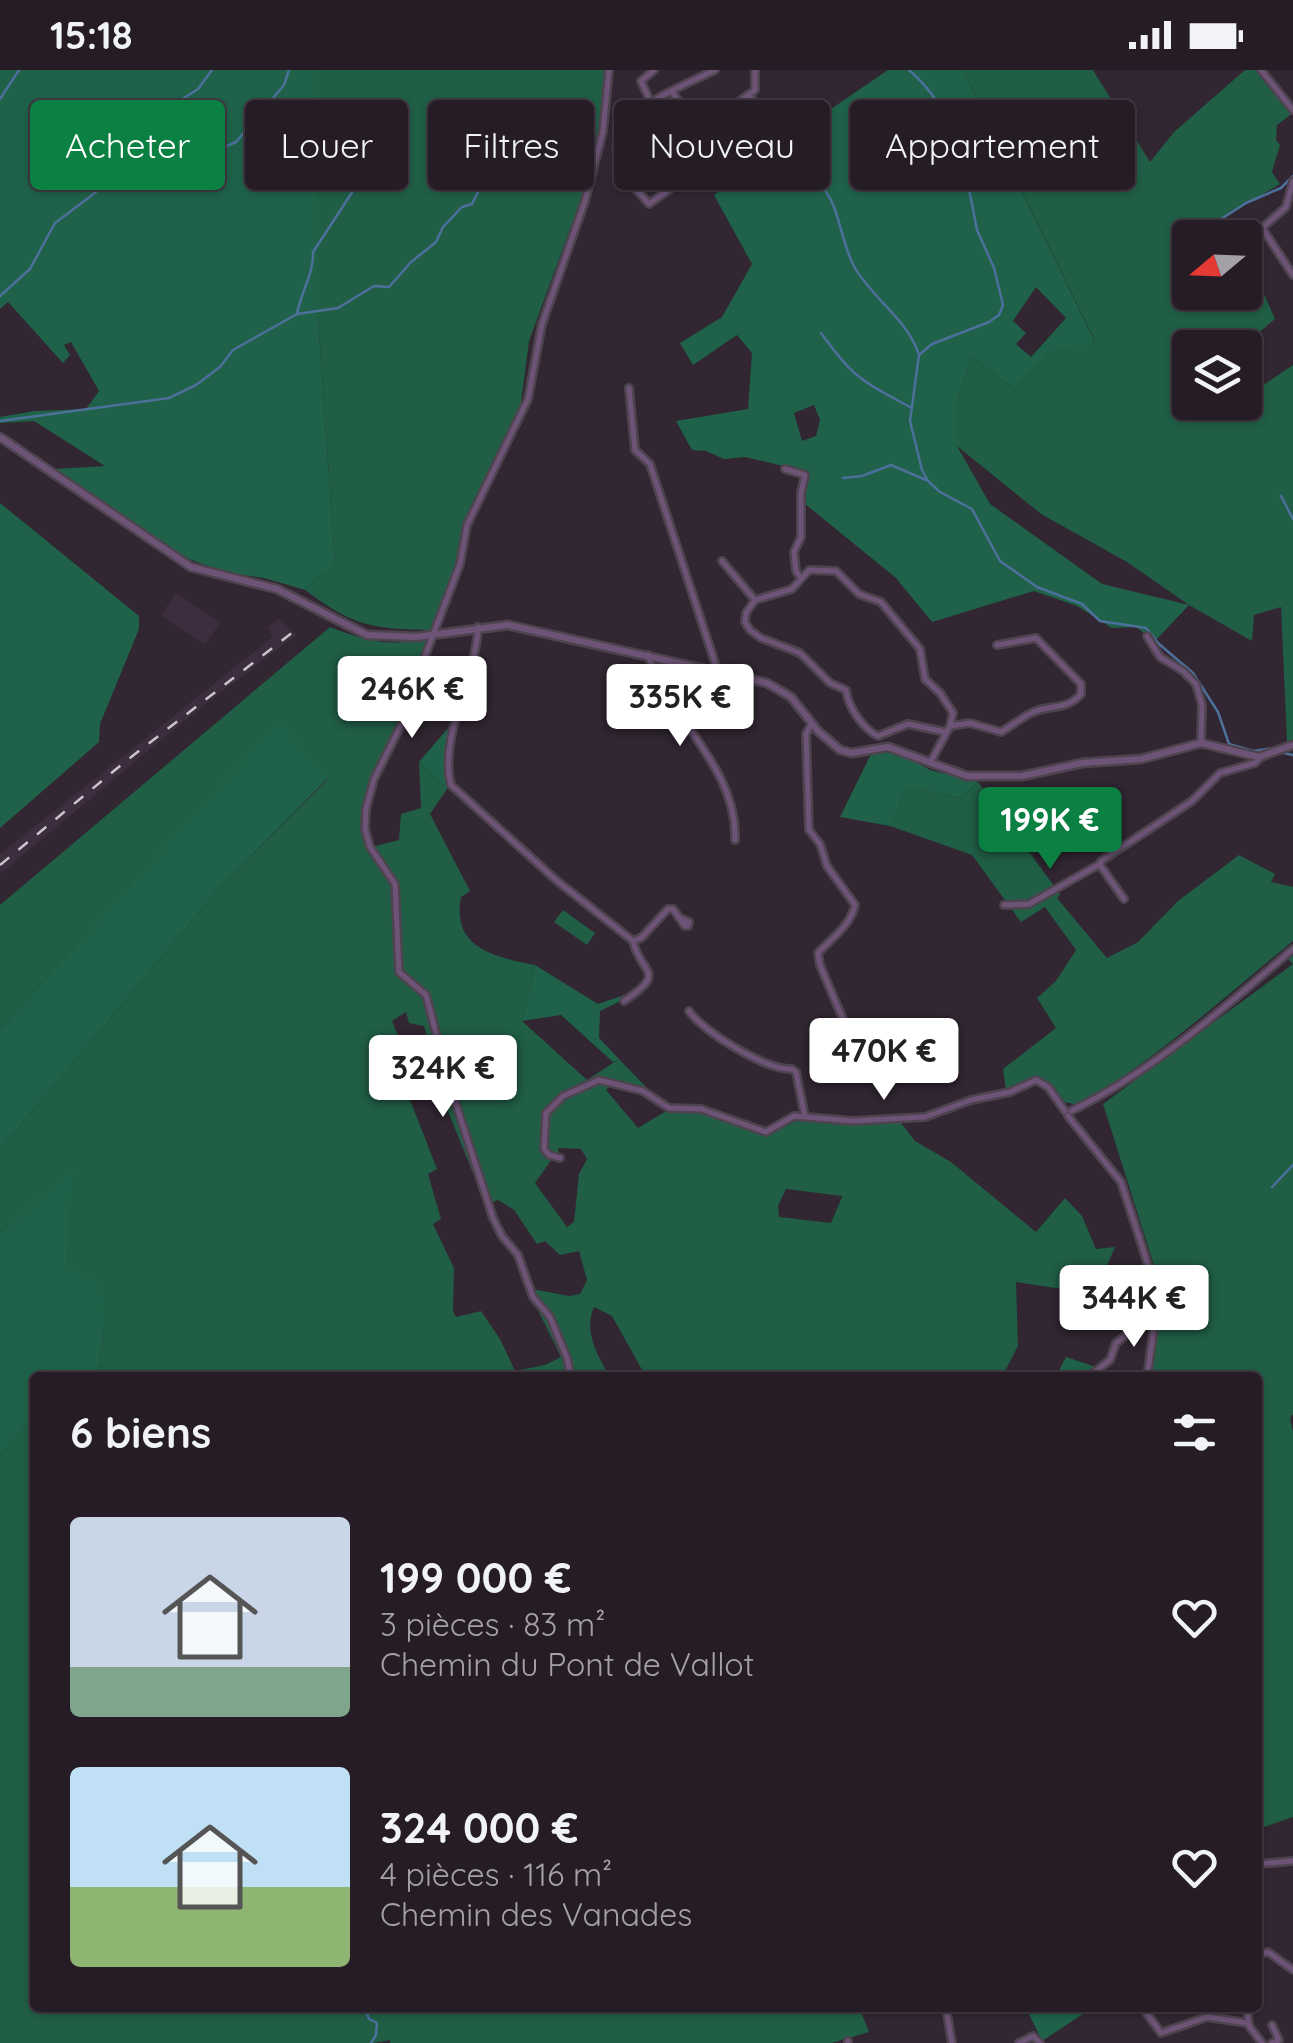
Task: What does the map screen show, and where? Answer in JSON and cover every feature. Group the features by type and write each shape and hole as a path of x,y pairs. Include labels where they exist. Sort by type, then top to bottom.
{"street":[{"path":"569,1372 550,1317 532,1297 517,1252 502,1236 493,1218 457,1110 426,995 404,979 397,968 395,884 370,847 365,829 374,779 407,713 460,564 468,525 528,399 542,324 585,200 604,131 609,70"},
{"path":"649,100 641,81 654,70"},
{"path":"654,100 715,70"},
{"path":"741,100 755,90 755,70"},
{"path":"1261,70 1293,110"},
{"path":"672,92 678,100"},
{"path":"748,95 753,100"},
{"path":"1293,181 1286,207 1262,228 1293,276"},
{"path":"638,190 650,204 669,190"},
{"path":"629,388 635,450 650,464 719,674"},
{"path":"0,437 191,567 277,589 367,635 433,635 508,626 648,656 780,688 840,750 852,753 888,747 942,769 980,777 1022,776 1082,763 1141,758 1201,742 1262,756"},
{"path":"785,469 806,476 801,493 801,537 794,552 800,577"},
{"path":"722,561 755,600"},
{"path":"929,764 948,729 952,713 925,679 920,649 881,602 860,594 836,571 813,569 792,588 755,600 746,613 745,622 750,630 800,653 830,683 846,690 847,701 870,732 878,736 908,724 948,729 970,723 1000,732 1032,712 1064,706 1082,694 1081,684 1036,638 997,646"},
{"path":"478,627 459,704 449,768 451,785 500,832 633,941 649,977 646,984 624,1000"},
{"path":"1147,636 1160,657 1184,671 1196,684 1202,705 1201,742"},
{"path":"648,656 665,696 728,790 735,840"},
{"path":"812,723 806,734 810,830 820,844 827,866 855,905 854,913 819,951 818,958 845,1024"},
{"path":"1004,905 1028,904 1100,864 1126,842 1192,801 1220,773 1293,746"},
{"path":"912,756 936,752"},
{"path":"936,752 942,769"},
{"path":"1100,864 1124,900"},
{"path":"633,941 641,938 668,909 678,916"},
{"path":"1068,1113 1095,1100 1170,1048 1293,949"},
{"path":"690,1011 698,1024 757,1058 780,1070 796,1072 806,1117"},
{"path":"560,1158 548,1155 544,1149 546,1113 563,1096 596,1080 628,1085 669,1108 701,1109 766,1132 794,1116 853,1121 917,1118 1010,1092 1036,1080 1046,1084 1125,1189 1158,1304 1147,1372"},
{"path":"1095,1372 1110,1360 1116,1343 1130,1332 1144,1304 1156,1292"},
{"path":"1262,1864 1293,1861"},
{"path":"1262,1953 1268,1952 1293,1970"},
{"path":"947,2012 952,2043"},
{"path":"1146,2012 1161,2033 1208,2017 1248,2023"},
{"path":"1247,2012 1248,2023 1262,2043"},
{"path":"1272,2025 1279,2040 1272,2043"},
{"path":"1019,2043 1033,2036 1040,2043"}],"shaded area":[{"path":"176,593 220,623 205,645 161,615"},
{"path":"279,618 296,635 189,717 0,874 0,854 273,637 267,628"}],"green space":[{"path":"0,70 318,70 318,100 245,100 245,190 318,190 318,317 335,563 305,590 224,572 181,556 55,469 105,466 34,421 0,423 0,417 86,409 99,391 71,342 64,345 70,355 63,363 8,302 0,309"},
{"path":"318,70 606,70 605,113 594,152 594,100 428,100 428,190 584,190 529,341 520,411 465,524 457,560 432,630 364,623 305,590 335,563 318,317 318,190 408,190 408,100 318,100"},
{"path":"888,70 963,70 978,100 850,100 850,190 1021,190 1095,342 1048,353 1015,389 972,357 957,400 957,446 990,504 1102,584 1189,605 1155,641 1136,627 1112,628 1077,606 1034,591 932,622 896,578 799,499 805,471 745,457 724,459 692,450 676,421 748,409 752,353 737,335 693,365 680,343 722,317 752,264 714,195 721,190 830,190 830,110","holes":["1036,287 1066,318 1031,357 1016,344 1026,333 1013,321","814,405 820,420 816,436 802,441 794,413"]},
{"path":"963,70 1093,70 1112,100 978,100"},
{"path":"1245,70 1259,70 1293,113 1277,125 1276,140 1280,145 1272,172 1280,184 1220,220 1172,220 1172,310 1262,310 1262,292 1275,319 1262,330 1172,330 1172,420 1262,420 1262,380 1265,384 1293,365 1293,742 1287,741 1281,607 1254,615 1252,641 1189,605 1127,562 1041,514 957,446 957,400 972,357 1015,389 1048,353 1095,341 1021,190 1135,190 1135,138 1150,162 1174,132"},
{"path":"0,503 139,616 139,629 100,724 99,742 0,828"},
{"path":"330,627 378,641 428,640 365,798 363,824 368,848 399,840 401,814 421,808 419,762 447,789 430,814 470,891 461,897 463,928 480,948 535,965 522,1021 587,1080 619,1059 646,1087 640,1093 612,1084 606,1090 638,1128 666,1111 699,1111 758,1134 803,1119 901,1123 915,1141 951,1162 1036,1232 1065,1198 1082,1216 1096,1249 1115,1247 1095,1294 1016,1282 1018,1346 1005,1372 643,1372 612,1316 594,1307 591,1334 607,1372 99,1372 104,1332 68,1266 72,1169 0,1233 0,1150 223,884 327,780 279,721 0,1029 0,905","holes":["406,1012 409,1023 424,1026 441,1086 445,1086 445,1104 486,1205 498,1200 514,1210 537,1244 545,1241 560,1255 579,1251 587,1280 580,1294 569,1296 527,1288 561,1357 545,1365 515,1371 481,1311 456,1317 453,1311 454,1268 433,1224 441,1219 428,1174 437,1169 393,1056 400,1050 400,1041 392,1021","558,1148 581,1149 587,1159 579,1174 574,1222 567,1227 535,1183 552,1159 560,1160","786,1189 842,1196 831,1223 779,1217 778,1206"]},
{"path":"279,720 327,779 223,884 0,1150 0,1029"},
{"path":"455,720 447,789 419,762"},
{"path":"873,750 905,756 930,770 978,782 961,798 908,787 890,826 840,817"},
{"path":"978,782 1060,894 1057,898 1107,958 1138,942 1178,901 1239,855 1275,874 1271,882 1293,887 1293,941 1162,1048 1078,1105 1061,1101 1048,1084 1037,1079 1006,1091 1003,1069 1056,1028 1037,998 1056,981 1076,950 1045,907 1021,922 972,855 890,826 908,787 961,798"},
{"path":"563,910 595,933 587,945 554,922"},
{"path":"1293,964 1293,1817 1262,1828 1262,1372 1151,1372 1158,1315 1164,1310 1165,1300 1103,1104"},
{"path":"535,965 598,1004 627,994 627,998 600,1011 599,1038 619,1059 613,1062 561,1015 522,1021"},
{"path":"73,1167 68,1265 103,1286 104,1332 99,1372 30,1372 30,1424 0,1456 0,1233"},
{"path":"1066,1357 1111,1372 1058,1372"},
{"path":"30,1424 30,2012 861,2012 869,2032 832,2043 0,2043 0,1456"},
{"path":"1028,2012 1086,2012 1042,2041"}],"waterway":[{"path":"0,99 19,70"},
{"path":"0,296 30,269 55,223 112,180 119,167 161,125 170,107 198,89 212,70"},
{"path":"225,147 236,142 284,85 289,70"},
{"path":"909,70 936,100"},
{"path":"1220,220 1281,188 1293,176"},
{"path":"297,314 313,252 354,190"},
{"path":"0,421 169,398 196,385 220,367 233,350 297,314 338,308 374,286 389,287 436,242 443,227 462,207 472,204 479,190"},
{"path":"825,190 855,268 899,320 919,355"},
{"path":"969,190 977,230 994,268 1003,305 999,315 989,322 932,344 919,355 910,421 928,481 972,509 1000,561 1037,587 1082,604 1100,621 1146,628 1193,673 1218,712 1229,744 1253,751 1274,748"},
{"path":"821,333 860,378 910,407"},
{"path":"843,478 862,476 891,465 926,480"},
{"path":"1281,496 1293,519"},
{"path":"1284,753 1293,755"},
{"path":"1272,1187 1293,1165"},
{"path":"366,2012 369,2019 377,2023 371,2043"}],"railway":[{"path":"0,865 293,632"}]}
